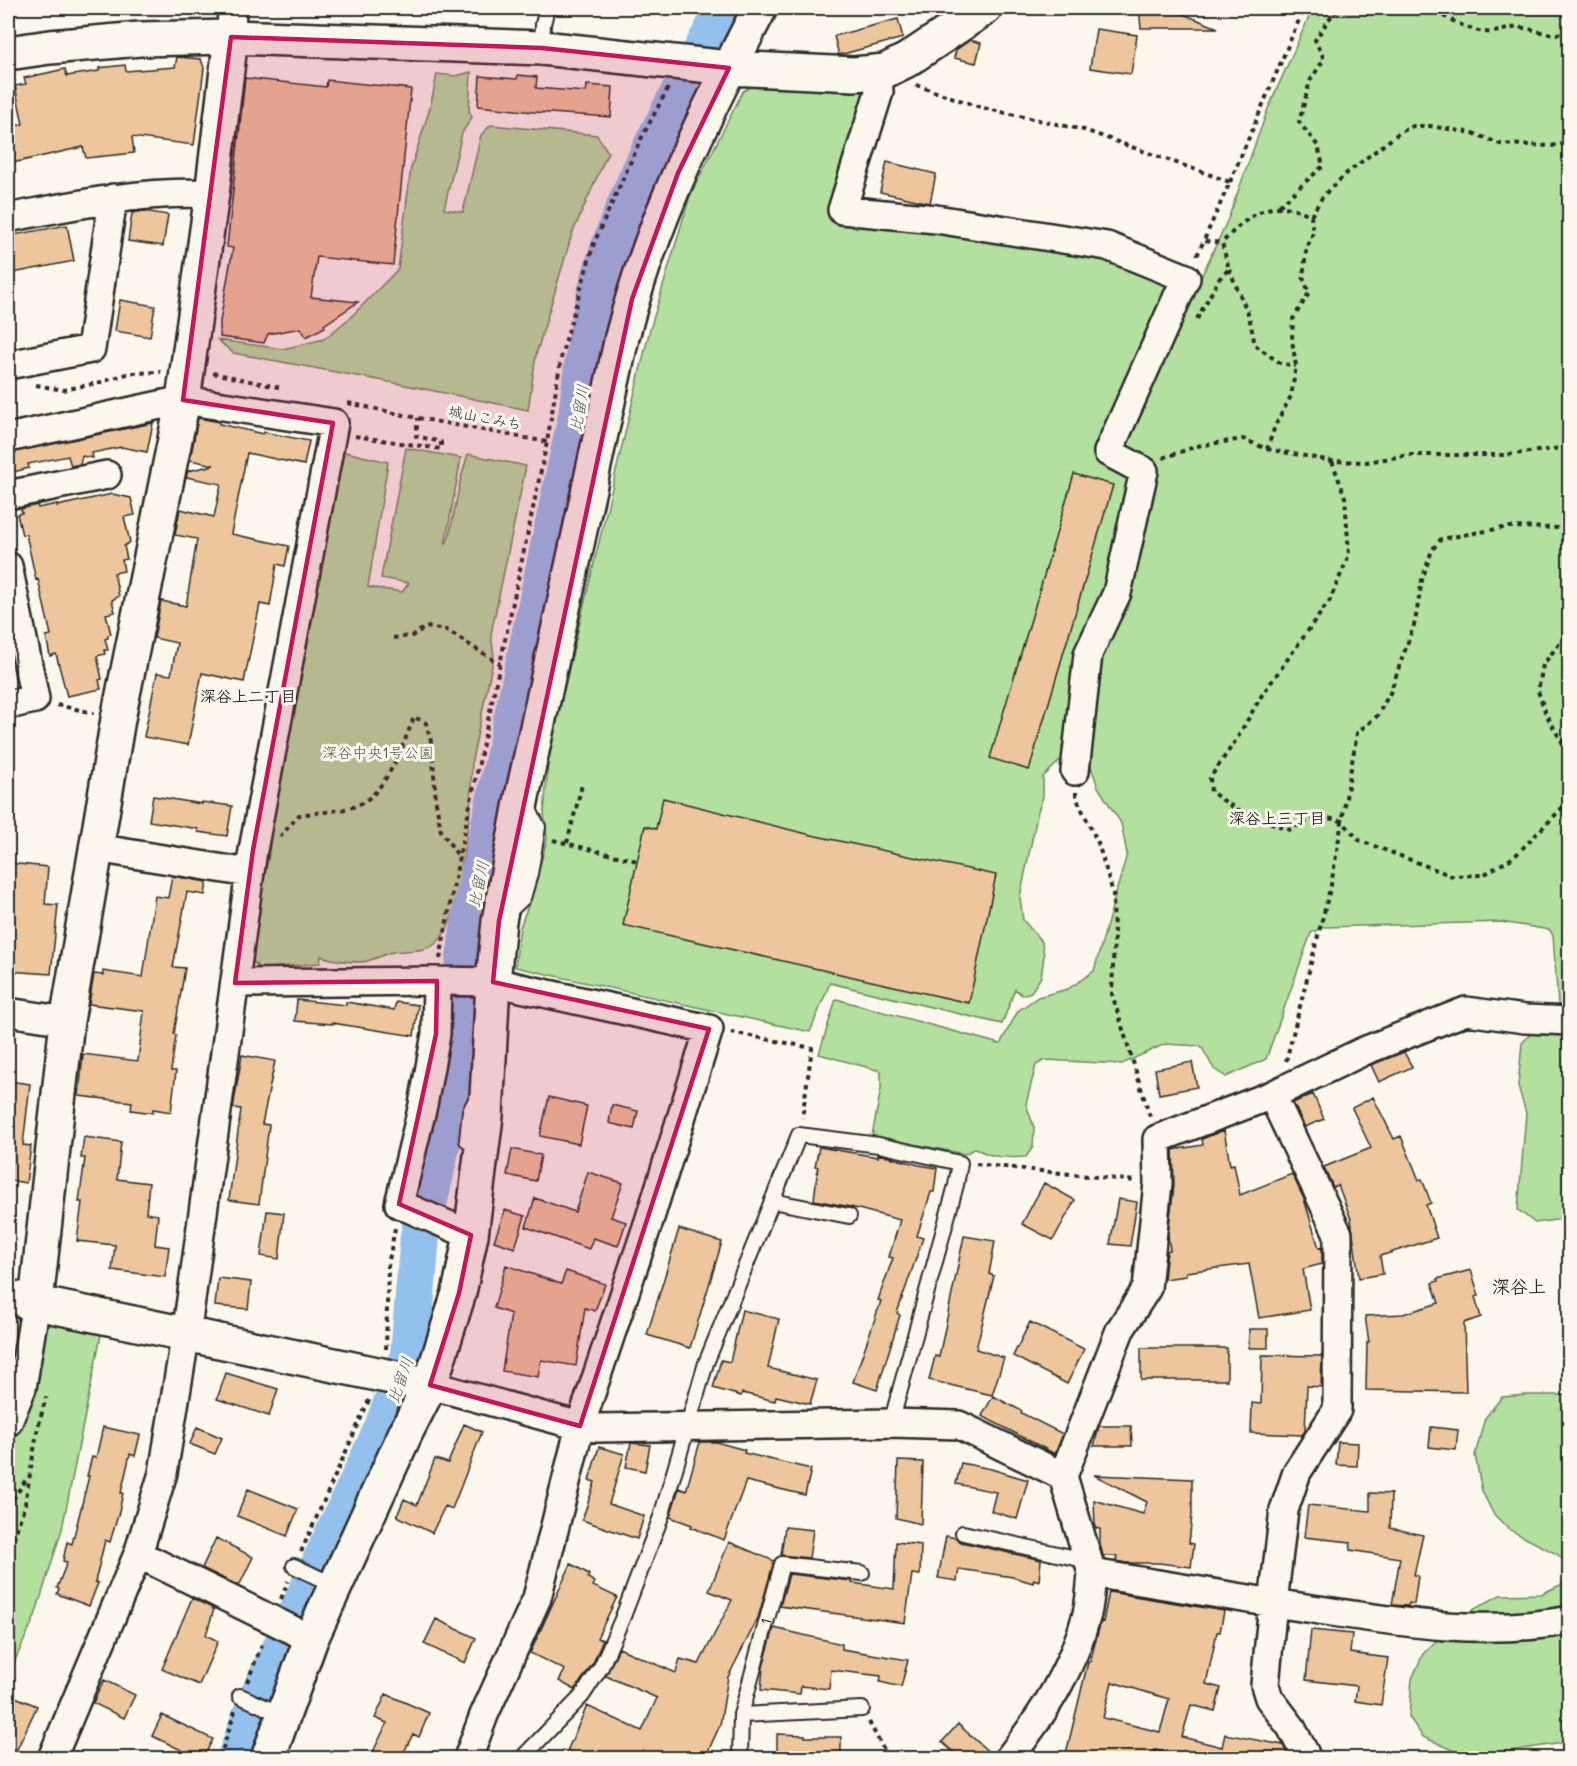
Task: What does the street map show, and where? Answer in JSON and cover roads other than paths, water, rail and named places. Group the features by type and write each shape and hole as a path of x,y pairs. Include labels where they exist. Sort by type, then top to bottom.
{"street":[{"path":"471,1235 405,1206 436,1034 462,982 499,921 522,797 613,375 632,299 652,237 678,173 699,71 760,8"},
{"path":"8,53 140,39 231,22 542,48 699,71 854,74 882,72 915,56 985,8"},
{"path":"8,1422 22,1388 22,1300 118,719 183,400 212,194 231,22"},
{"path":"882,72 879,92 842,210 936,219 1107,246 1186,278 1108,452 1144,471 1118,593 1088,654 1075,771"},
{"path":"8,218 113,198 212,194"},
{"path":"8,365 91,349 113,198"},
{"path":"8,438 183,400 334,423 251,861 186,1333 164,1473 138,1554 52,1758"},
{"path":"8,495 107,475"},
{"path":"8,566 35,699 8,705"},
{"path":"96,848 251,861"},
{"path":"268,1758 276,1713 306,1637 422,1383 459,1293 471,1235 486,1116 487,1082 462,982"},
{"path":"235,983 462,982 710,1029 580,1426 537,1598 484,1715 469,1758"},
{"path":"1009,1758 1038,1722 1068,1668 1087,1613 1091,1567 1063,1476 1120,1330 1147,1288 1158,1183 1157,1139 1272,1095 1364,1051 1466,1011 1525,1019 1569,1021"},
{"path":"8,1012 67,1021"},
{"path":"1272,1095 1338,1234 1337,1410 1297,1472 1284,1510 1265,1684 1269,1698 1291,1726 1305,1758"},
{"path":"22,1300 186,1333 384,1367 422,1383 580,1426 604,1428 891,1423 959,1425 1063,1476"},
{"path":"138,1554 306,1637"},
{"path":"1091,1567 1273,1603 1456,1628 1487,1629 1569,1620"}],"lane":[{"path":"542,48 543,24 547,8"},
{"path":"476,1197 465,1175 470,1111 487,1082"},
{"path":"522,1758 582,1696 601,1666 622,1619 661,1517 706,1363 799,1135 879,1145 960,1163 891,1423"},
{"path":"772,1201 849,1216"},
{"path":"963,1533 1091,1567"},
{"name":"1","path":"740,1758 741,1715 782,1564 862,1573"},
{"path":"294,1566 331,1583"},
{"path":"240,1696 276,1713"},
{"path":"741,1715 862,1709"}],"waterway":[{"name":"比留川","path":"237,1758 257,1702 384,1428 410,1355 420,1236 457,1070 460,1001 473,909 578,416 594,306 608,254 637,182 671,110 726,8"}],"district":[{"name":"深谷上二丁目","path":"248,696"},
{"name":"深谷上三丁目","path":"1277,818"},
{"name":"深谷上","path":"1519,1287"}],"park label":[{"name":"深谷中央1号公園","path":"378,753"}]}
